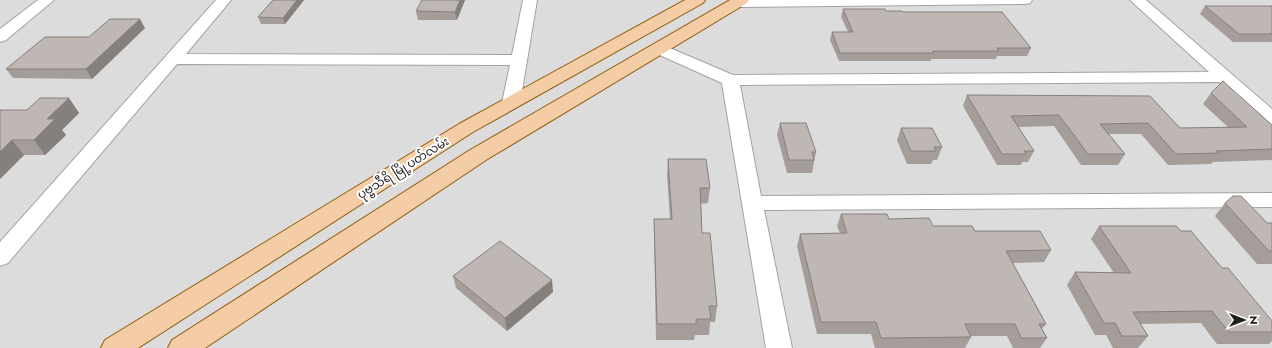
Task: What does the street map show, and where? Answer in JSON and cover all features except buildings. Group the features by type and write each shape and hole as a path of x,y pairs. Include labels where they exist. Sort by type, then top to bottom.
{"main road":[{"name":"ပုဗ္ဗသီရိ မြို့ပတ်လမ်း","path":"116,348 466,128 697,0"},
{"path":"182,348 496,145 739,1"},
{"path":"466,128 496,145"}],"street":[{"path":"0,37 47,0"},
{"path":"0,256 224,0"},
{"path":"511,104 530,0"},
{"path":"739,1 1025,0"},
{"path":"1138,0 1272,119"},
{"path":"659,49 730,80 1225,77"},
{"path":"173,59 518,60"},
{"path":"730,80 779,348"},
{"path":"753,203 1272,200"}],"shaded area":[{"path":"0,0 1272,0 1272,348 0,348"}]}
